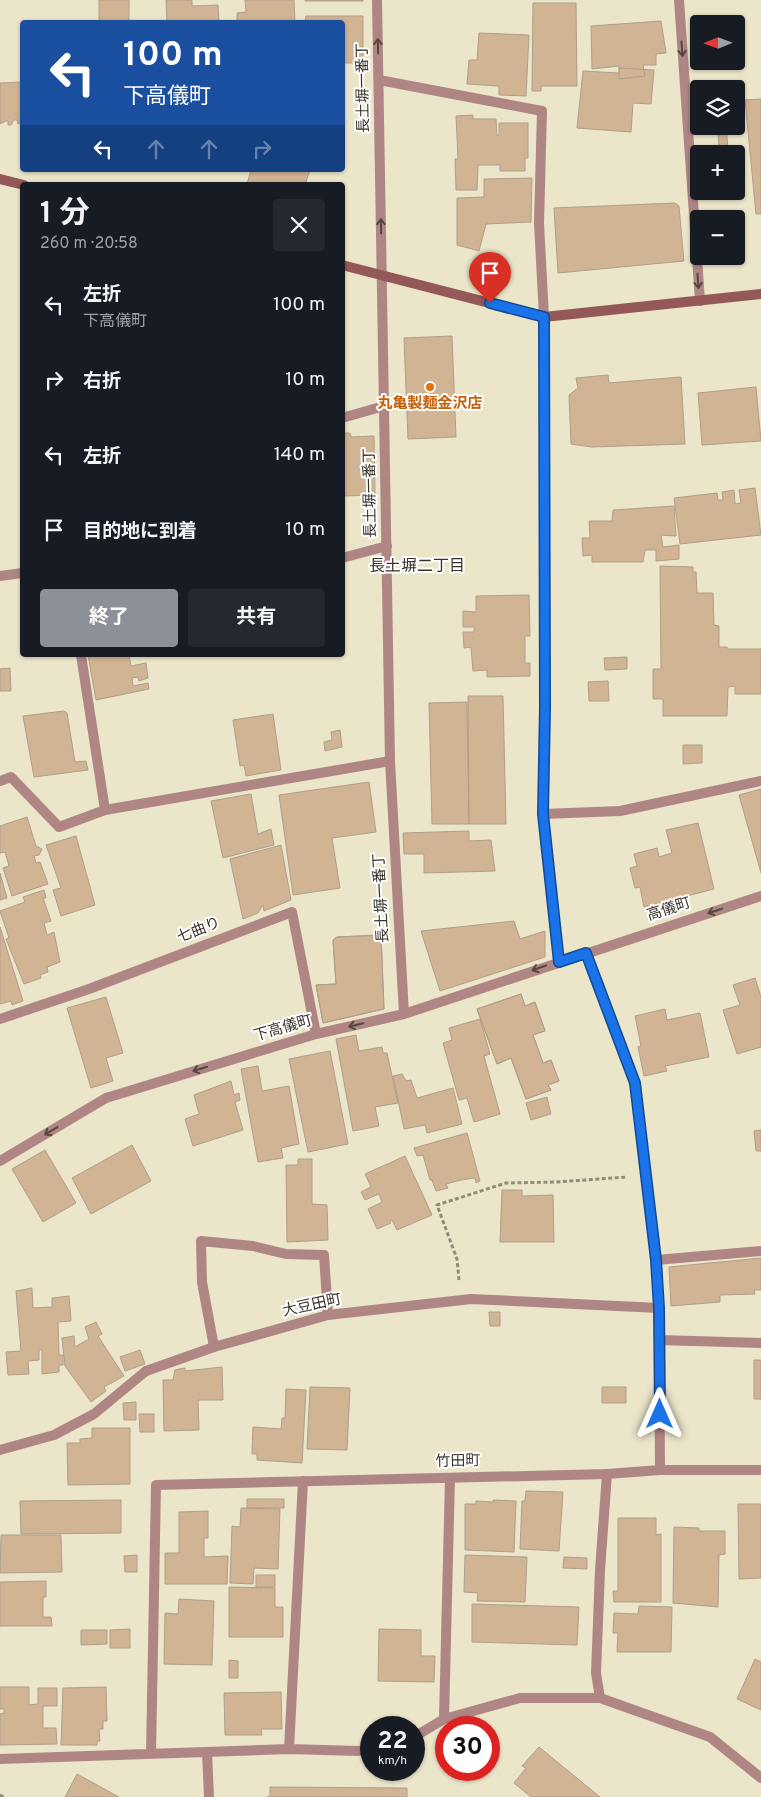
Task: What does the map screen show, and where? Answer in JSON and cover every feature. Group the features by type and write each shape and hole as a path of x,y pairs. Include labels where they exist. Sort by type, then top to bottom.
{"main road":[{"path":"0,179 20,184"},
{"path":"345,266 544,317 761,294"}],"street":[{"name":"長土塀一番丁","path":"377,0 390,761 404,1014"},
{"path":"679,0 700,301"},
{"path":"379,80 542,111 539,223 544,317 545,707 543,814 559,962"},
{"path":"345,417 384,406"},
{"path":"345,557 387,546"},
{"path":"0,576 20,573"},
{"path":"81,657 105,810"},
{"path":"0,781 11,777 59,826 105,810 390,761"},
{"path":"543,814 620,811 761,781"},
{"name":"高儀町","path":"586,953 761,896"},
{"name":"七曲り","path":"0,1019 89,989 292,912 316,1034"},
{"path":"586,953 635,1083 656,1260 659,1308 660,1470"},
{"name":"下高儀町","path":"0,1161 106,1098 316,1034 404,1014 586,953"},
{"path":"214,1347 202,1282 201,1242 253,1246 286,1254 324,1255 328,1315"},
{"path":"656,1260 761,1251"},
{"name":"大豆田町","path":"0,1450 54,1435 94,1414 146,1371 214,1347 328,1315 460,1300 659,1308"},
{"path":"659,1340 761,1343"},
{"name":"竹田町","path":"151,1754 156,1485 607,1474 660,1470 761,1470"},
{"path":"600,1698 596,1673 600,1570 607,1474"},
{"path":"444,1716 450,1478"},
{"path":"289,1749 303,1481"},
{"path":"455,1716 520,1698 600,1698 710,1737 761,1778"},
{"path":"0,1759 289,1749 360,1750"},
{"path":"207,1752 209,1797"}],"path":[{"path":"460,1300 457,1259 438,1205 506,1183 557,1182 647,1175"},
{"path":"0,1795 4,1797"}],"building":[{"path":"99,0 129,0 129,20 99,20"},
{"path":"166,0 192,0 192,6 218,5 219,20 167,20"},
{"path":"245,0 294,0 295,20 237,20 237,13 246,12"},
{"path":"363,0 363,1 305,1"},
{"path":"533,3 576,3 577,86 541,86 541,91 532,91"},
{"path":"306,16 363,16 363,63 345,63 345,20 305,20"},
{"path":"661,21 666,53 656,54 656,65 643,65 645,76 619,79 619,66 592,69 591,26"},
{"path":"479,33 529,35 526,96 499,95 499,86 467,84 469,60 477,60"},
{"path":"619,68 654,70 651,104 633,103 631,132 577,128 583,71 619,73"},
{"path":"20,82 20,124 18,124 17,120 14,120 11,125 8,125 8,121 0,124 0,83"},
{"path":"761,99 761,214 756,214 745,100"},
{"path":"473,115 473,119 496,119 497,136 499,135 499,123 528,123 528,158 525,158 525,171 500,171 500,165 478,165 477,190 456,190 455,159 458,159 456,116"},
{"path":"718,135 727,135 728,145 719,145"},
{"path":"250,172 309,172 306,182 248,182"},
{"path":"532,178 531,222 486,224 479,251 457,245 457,198 484,197 484,179"},
{"path":"675,203 679,206 684,261 558,273 554,208"},
{"name":"丸亀製麺金沢店","path":"452,336 456,437 408,439 404,338"},
{"path":"608,375 609,383 681,377 685,444 592,447 571,444 569,395 578,388 576,378"},
{"path":"756,387 761,441 702,445 698,393"},
{"path":"345,433 350,433 351,437 374,436 375,495 345,496"},
{"path":"755,488 761,535 680,544 674,498 717,493 718,500 723,500 722,492 734,490 735,504 741,503 739,490"},
{"path":"674,506 676,536 661,535 663,547 679,545 679,559 656,561 656,550 645,550 643,562 592,562 592,555 583,556 582,538 590,538 589,521 612,521 613,510"},
{"path":"660,566 693,567 693,572 696,572 697,593 713,593 714,625 719,626 719,647 727,647 728,649 761,649 761,694 735,694 735,686 728,687 727,716 663,716 663,699 653,699 653,669 661,669"},
{"path":"529,595 530,636 525,636 525,663 530,663 530,676 487,677 487,670 473,671 471,647 464,648 463,632 474,632 474,627 463,627 463,611 476,612 476,596"},
{"path":"88,657 129,657 131,666 146,663 148,678 139,681 138,677 132,678 133,686 148,683 149,689 96,700"},
{"path":"627,657 627,669 605,670 604,658"},
{"path":"10,668 11,691 0,691 0,669"},
{"path":"608,681 609,701 589,701 588,682"},
{"path":"468,696 503,696 506,824 469,824"},
{"path":"467,702 469,824 432,824 429,703"},
{"path":"64,711 67,713 75,762 86,761 88,770 34,777 23,716"},
{"path":"273,714 281,770 246,776 244,765 240,766 233,720"},
{"path":"340,730 342,747 325,751 324,742 332,740 331,732"},
{"path":"683,745 702,745 702,763 683,764"},
{"path":"369,782 376,832 332,838 340,888 293,895 279,795"},
{"path":"761,789 761,873 739,795"},
{"path":"251,794 258,834 271,829 274,845 223,858 211,801"},
{"path":"27,817 36,846 42,849 39,855 34,856 36,863 40,862 48,884 12,896 3,868 9,866 5,852 0,853 0,826"},
{"path":"698,823 714,889 644,907 640,887 635,888 630,868 637,866 634,854 657,848 659,857 672,853 666,830"},
{"path":"469,831 469,841 491,840 495,871 424,873 424,854 404,854 403,833"},
{"path":"76,836 95,905 61,916 53,890 61,888 46,845"},
{"path":"281,845 291,900 264,911 263,905 258,913 243,919 230,859"},
{"path":"0,873 7,898 0,900"},
{"path":"44,890 46,898 43,898 51,921 44,923 47,935 54,932 60,962 47,967 48,972 40,975 41,978 24,984 6,939 9,938 0,911 25,902 23,897"},
{"path":"514,921 520,939 545,931 545,957 440,991 421,931"},
{"path":"0,927 23,1001 12,1005 11,1001 0,1004"},
{"path":"381,935 384,1009 323,1023 316,985 336,984 333,940 337,937"},
{"path":"381,935 384,1009 323,1023 316,985 336,984 333,940 337,937"},
{"path":"755,978 761,997 761,1047 737,1054 723,1010 740,1005 733,985"},
{"path":"521,994 525,1006 535,1002 545,1031 533,1035 543,1063 551,1060 559,1081 548,1085 551,1090 526,1099 511,1058 497,1064 477,1009"},
{"path":"521,994 525,1006 535,1002 545,1031 533,1035 543,1063 551,1060 559,1081 548,1085 551,1090 526,1099 511,1058 497,1064 477,1009"},
{"path":"106,997 123,1053 106,1058 113,1081 91,1088 67,1008"},
{"path":"665,1009 667,1020 700,1013 709,1057 665,1066 667,1071 644,1076 638,1047 641,1046 635,1016"},
{"path":"480,1019 490,1054 484,1056 500,1114 474,1122 467,1098 459,1100 443,1043 452,1040 449,1028"},
{"path":"356,1035 359,1051 382,1047 383,1053 387,1053 398,1103 375,1107 379,1126 353,1131 336,1039"},
{"path":"330,1051 348,1144 308,1152 289,1059"},
{"path":"258,1066 262,1091 289,1086 299,1144 281,1148 283,1158 258,1162 241,1069"},
{"path":"402,1074 406,1081 411,1080 417,1098 453,1088 462,1124 427,1133 425,1125 404,1129 393,1076"},
{"path":"231,1081 234,1095 239,1093 240,1100 235,1102 243,1130 193,1146 185,1119 199,1114 194,1095"},
{"path":"547,1097 551,1114 531,1120 526,1103"},
{"path":"761,1130 761,1151 756,1151 754,1131"},
{"path":"467,1133 480,1181 476,1183 475,1178 461,1180 446,1184 448,1188 436,1191 432,1180 430,1180 423,1155 417,1156 414,1148"},
{"path":"132,1145 151,1181 91,1214 72,1178"},
{"path":"45,1150 76,1203 43,1222 12,1169"},
{"path":"405,1156 432,1215 397,1230 392,1220 390,1221 391,1223 377,1229 368,1209 382,1202 379,1194 365,1200 361,1192 371,1187 365,1174"},
{"path":"298,1159 312,1159 312,1204 327,1205 328,1240 287,1242 286,1165 298,1165"},
{"path":"502,1190 522,1190 522,1196 553,1195 554,1242 500,1242"},
{"path":"761,1258 761,1290 754,1290 755,1294 720,1295 720,1302 671,1306 669,1267"},
{"path":"32,1288 33,1308 52,1307 52,1298 69,1296 71,1321 58,1322 59,1355 63,1355 63,1365 59,1365 59,1372 42,1374 42,1350 39,1350 39,1360 28,1361 29,1374 8,1375 6,1352 21,1351 16,1291"},
{"path":"489,1312 500,1312 500,1326 490,1326"},
{"path":"96,1322 102,1334 98,1336 124,1376 104,1387 106,1391 91,1402 65,1366 62,1338 74,1336 75,1347 89,1339 85,1327"},
{"path":"140,1350 145,1364 125,1371 120,1357"},
{"path":"754,1360 761,1360 761,1399 754,1399"},
{"path":"222,1367 223,1400 198,1400 199,1430 164,1431 163,1380 173,1380 175,1370 179,1369 185,1368 185,1371"},
{"path":"310,1387 350,1388 347,1450 307,1449"},
{"path":"602,1387 626,1387 626,1403 602,1403"},
{"path":"286,1389 306,1390 302,1463 257,1460 257,1454 252,1454 253,1427 281,1429 282,1418 285,1418"},
{"path":"136,1402 136,1420 124,1420 123,1403"},
{"path":"139,1414 154,1414 154,1432 140,1432"},
{"path":"92,1428 130,1428 130,1484 68,1485 67,1443 80,1443 80,1439 92,1438"},
{"path":"526,1491 563,1492 559,1551 520,1549 522,1501 525,1501"},
{"path":"247,1499 284,1499 284,1508 247,1508"},
{"path":"121,1500 121,1533 21,1534 20,1501"},
{"path":"493,1500 516,1501 514,1552 465,1550 465,1504 476,1504 476,1501 493,1502"},
{"path":"738,1504 761,1504 761,1578 739,1579"},
{"path":"241,1508 280,1509 278,1569 254,1568 253,1584 230,1583 232,1526 240,1527"},
{"path":"208,1511 208,1538 204,1538 204,1557 228,1556 227,1584 165,1584 165,1553 179,1553 179,1512"},
{"path":"618,1518 656,1518 656,1535 661,1534 661,1602 614,1602 613,1591 618,1591"},
{"path":"674,1527 699,1528 699,1531 725,1531 725,1554 719,1555 718,1607 673,1603"},
{"path":"1,1535 61,1535 62,1572 0,1573"},
{"path":"137,1555 137,1572 125,1572 124,1556"},
{"path":"465,1555 527,1557 525,1602 477,1601 478,1593 464,1592"},
{"path":"564,1557 587,1558 587,1569 563,1568"},
{"path":"256,1575 275,1575 275,1587 256,1587"},
{"path":"46,1581 46,1597 43,1597 43,1617 51,1617 52,1626 0,1626 0,1582"},
{"path":"229,1587 275,1588 275,1607 283,1607 283,1637 229,1637"},
{"path":"179,1599 214,1601 212,1665 164,1664 165,1613 178,1614"},
{"path":"472,1604 579,1607 577,1645 472,1642"},
{"path":"639,1606 672,1607 671,1652 617,1652 618,1633 613,1633 614,1613 638,1614"},
{"path":"130,1629 130,1648 110,1648 110,1630"},
{"path":"379,1629 421,1630 421,1656 435,1656 434,1682 378,1681"},
{"path":"81,1630 107,1630 107,1644 81,1645"},
{"path":"755,1659 761,1662 761,1710 737,1699"},
{"path":"229,1660 238,1661 238,1678 229,1678"},
{"path":"0,1687 29,1687 29,1705 38,1704 38,1688 57,1688 57,1706 43,1706 43,1728 56,1728 57,1744 0,1745 0,1714 4,1713 4,1709 0,1709"},
{"path":"106,1687 107,1721 103,1721 103,1729 99,1729 100,1741 97,1741 97,1745 61,1745 63,1688"},
{"path":"281,1692 282,1729 261,1729 262,1735 225,1735 224,1693"},
{"path":"539,1747 600,1797 531,1797 514,1783 526,1768 522,1766"},
{"path":"77,1774 119,1797 65,1797"},
{"path":"270,1787 407,1788 407,1797 267,1797 270,1796"}],"place":[{"name":"丸亀製麺金沢店","path":"430,387"}],"district":[{"name":"長土塀二丁目","path":"417,567"}],"route":[{"path":"490,303 544,317 545,707 543,819 559,962 586,953 635,1083 656,1260 659,1308 660,1414"}]}
